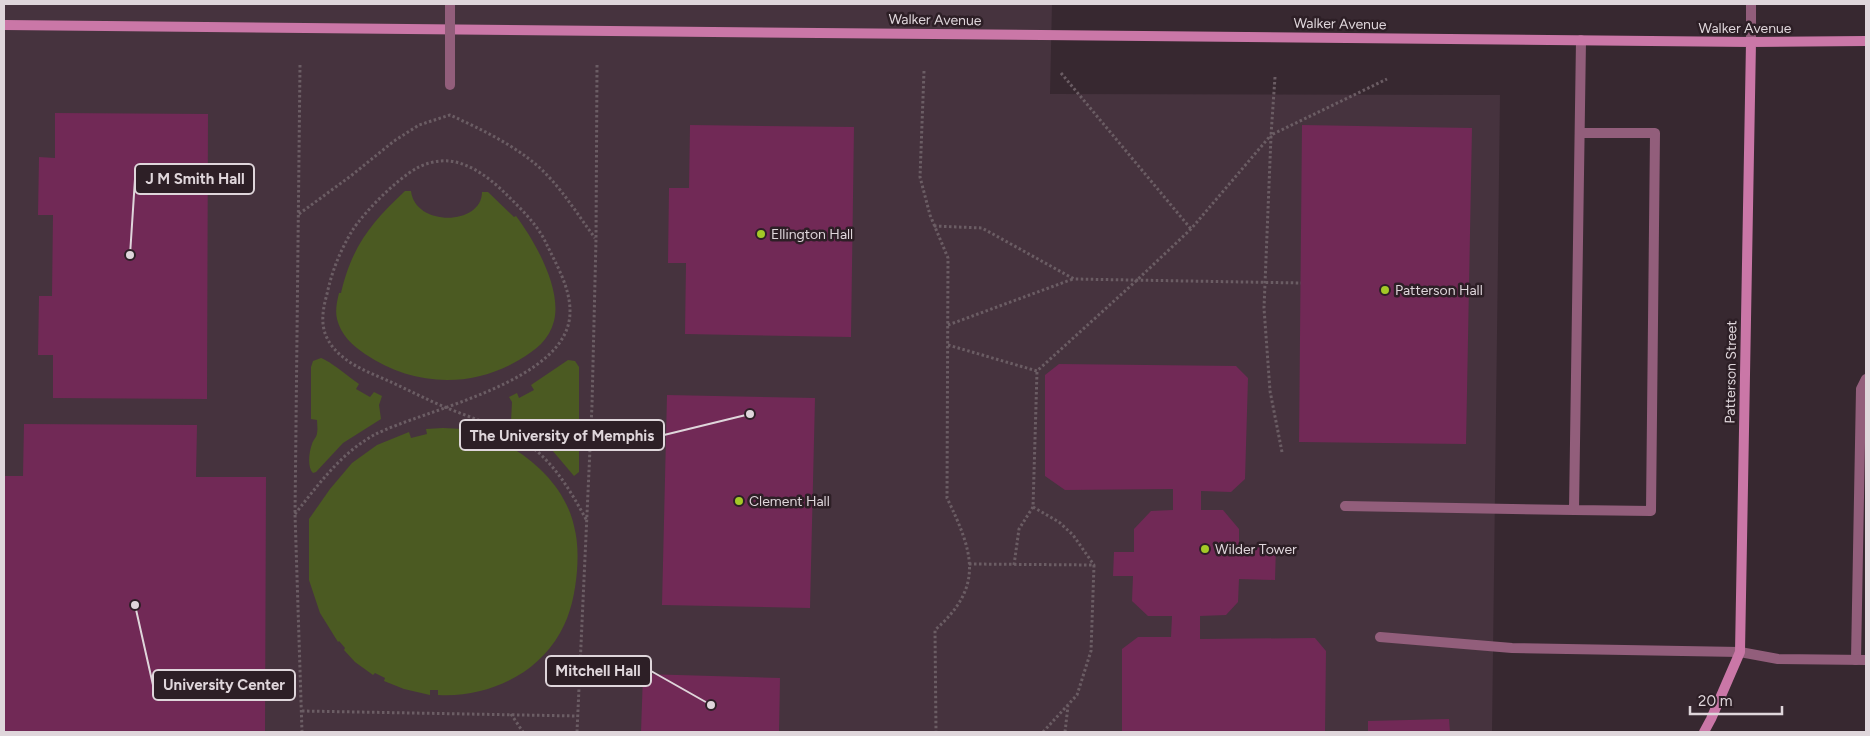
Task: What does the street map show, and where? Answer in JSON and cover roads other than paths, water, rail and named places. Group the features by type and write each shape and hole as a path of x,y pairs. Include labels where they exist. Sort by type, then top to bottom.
{"street":[{"path":"450,4 450,86"},
{"name":"Patterson Street","path":"1704,732 1712,719 1740,652 1751,4"},
{"name":"Walker Avenue","path":"4,25 1866,42"},
{"path":"1574,510 1581,40"},
{"path":"1345,506 1651,511 1655,133 1580,133"},
{"path":"1380,637 1512,648 1740,652 1778,659 1861,660 1861,390 1866,379"}],"place":[{"name":"Ellington Hall","path":"761,234"},
{"name":"J M Smith Hall","path":"130,255"},
{"name":"Patterson Hall","path":"1385,290"},
{"name":"The University of Memphis","path":"750,414"},
{"name":"Clement Hall","path":"739,501"},
{"name":"Wilder Tower","path":"1205,549"},
{"name":"University Center","path":"135,605"},
{"name":"Mitchell Hall","path":"711,705"}]}
